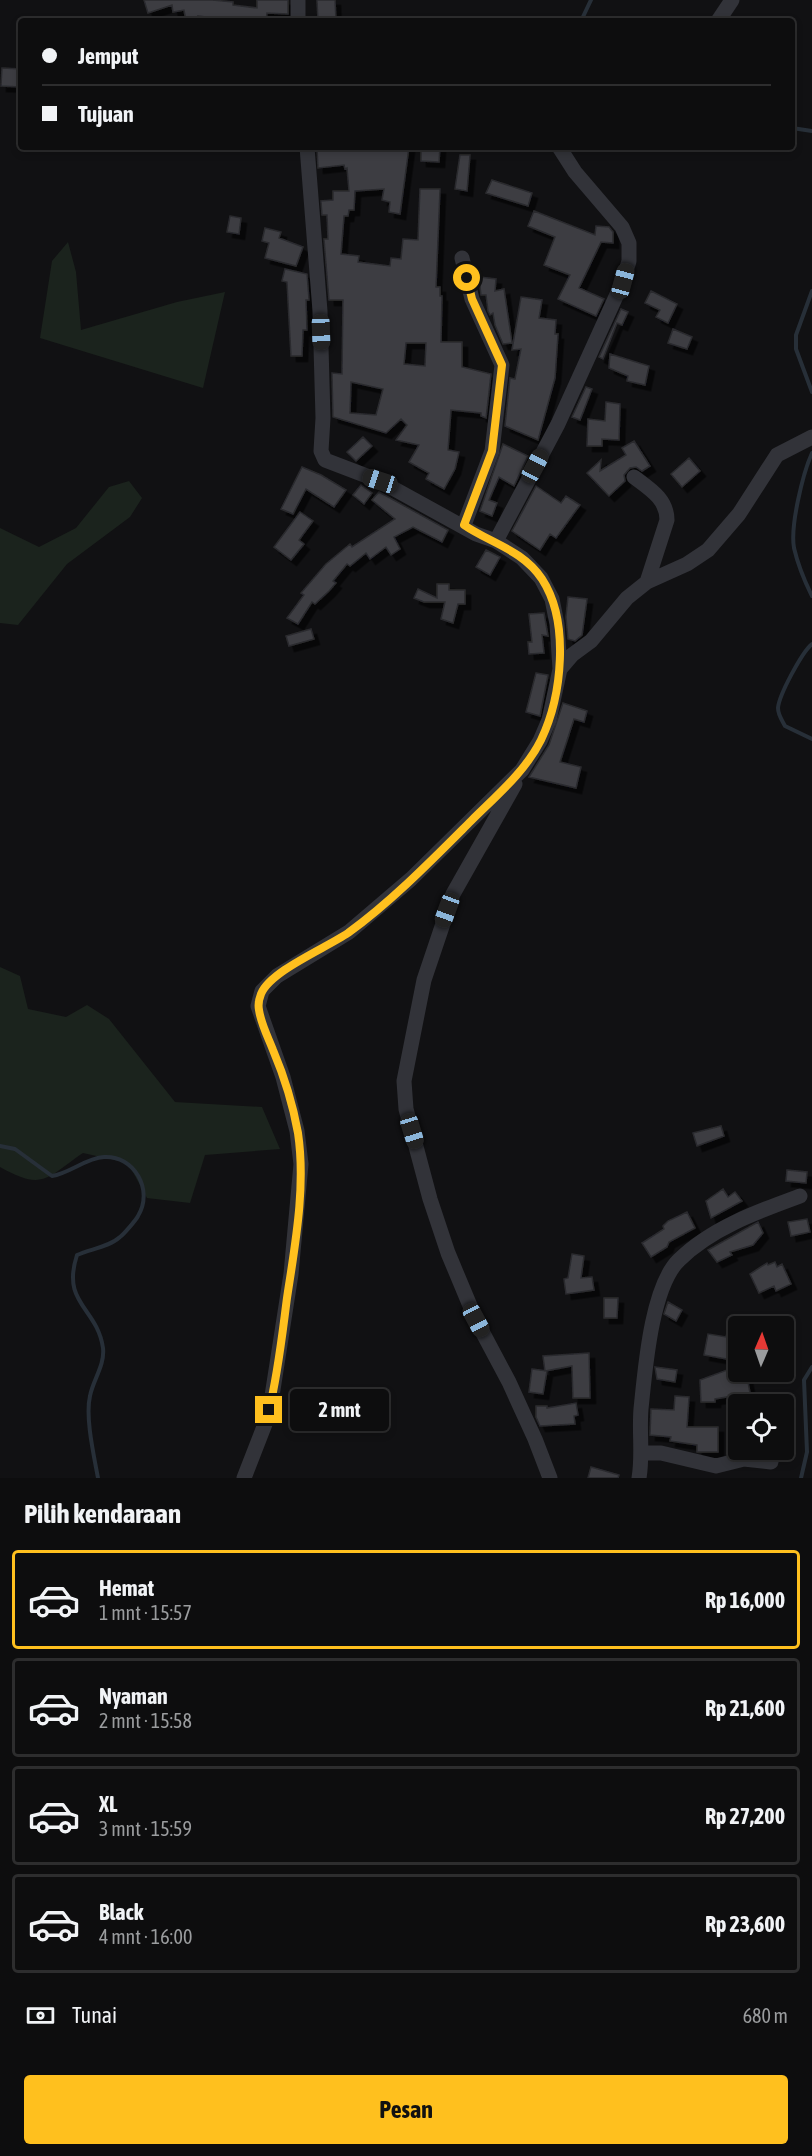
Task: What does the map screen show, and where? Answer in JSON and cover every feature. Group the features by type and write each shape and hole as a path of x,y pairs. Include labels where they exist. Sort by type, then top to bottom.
{"street":[{"path":"298,0 298,18"},
{"path":"720,18 732,0"},
{"path":"307,150 320,311 323,418 321,451 325,460 335,466 380,481 464,525 476,534 496,541 522,558 545,585 552,599 557,624 560,669 549,720 540,741 453,894 424,980 404,1081 406,1109 448,1253 476,1320 509,1382 535,1439 550,1478"},
{"path":"496,541 558,424 623,281 628,261 629,243 622,227 575,172 561,150"},
{"path":"462,258 472,299 502,365 492,451 464,525"},
{"path":"560,669 572,655 591,641 627,598 647,582 687,564 708,550 739,514 777,455 805,439"},
{"path":"634,477 661,499 667,512 667,520 647,582"},
{"path":"244,1478 265,1424 272,1396 291,1274 301,1164 297,1131 283,1077 258,1006 262,991 277,976 349,932 411,879 522,770"},
{"path":"639,1478 644,1381 656,1305 667,1277 678,1260 726,1226 800,1196"},
{"path":"642,1453 661,1454 716,1466 744,1459 771,1462"}],"shaded area":[{"path":"68,242 76,272 81,330 177,302 225,292 203,388 40,338 52,261"},
{"path":"129,481 142,498 130,517 67,564 18,625 0,623 0,528 39,547 76,528 109,487"},
{"path":"0,967 20,976 28,1009 66,1017 87,1005 109,1019 175,1102 262,1107 280,1149 205,1155 190,1203 147,1198 128,1163 83,1153 53,1175 36,1180 26,1179 0,1167"}],"building":[{"path":"144,0 212,0 257,8 257,0 288,0 288,14 267,13 266,18 198,16 198,18 185,18 184,10 173,12 172,5 148,13"},
{"path":"317,0 335,0 336,18 318,18"},
{"path":"2,68 18,69 18,87 1,86"},
{"path":"317,150 409,150 400,214 389,212 390,202 382,200 384,189 355,191 354,210 349,210 348,216 344,216 341,254 359,256 358,262 390,266 391,258 401,259 403,239 418,240 420,189 440,189 436,287 440,287 440,296 442,296 441,342 462,342 462,367 491,374 486,418 481,416 481,413 451,410 448,450 459,452 455,469 444,489 426,479 429,473 409,462 419,445 396,440 407,425 401,419 386,433 333,417 332,373 342,374 343,300 329,300 324,239 328,239 327,215 322,215 321,201 333,200 333,191 349,191 347,168 345,169 344,165 318,168","holes":["406,343 426,343 425,366 404,364","351,382 383,389 376,415 350,413"]},
{"path":"421,150 440,150 439,162 421,161"},
{"path":"460,155 470,155 467,191 455,189"},
{"path":"492,180 532,193 528,206 486,193"},
{"path":"534,211 595,235 596,226 609,227 613,232 613,243 601,242 579,288 604,299 596,316 558,299 570,275 544,265 555,237 528,226"},
{"path":"230,216 241,218 239,234 227,232"},
{"path":"265,228 281,232 279,238 303,247 296,266 265,258 269,243 262,241"},
{"path":"285,269 307,274 309,300 306,300 307,330 303,330 302,356 291,356 287,282 282,281"},
{"path":"479,277 496,279 495,291 504,289 512,343 503,344 493,313 490,315 488,311 486,295 481,295"},
{"path":"651,291 677,304 668,323 656,317 660,310 645,303"},
{"path":"521,297 542,300 539,318 556,320 555,334 558,334 555,378 538,440 505,426 510,378 515,379 521,349 512,350"},
{"path":"621,309 628,312 622,325 617,323 603,359 599,357"},
{"path":"673,329 692,337 687,349 668,343"},
{"path":"610,354 649,366 645,385 627,381 628,376 609,368"},
{"path":"586,387 592,389 580,420 572,417"},
{"path":"606,402 620,404 619,440 602,439 602,446 587,446 588,419 605,421"},
{"path":"363,437 372,446 356,461 347,452"},
{"path":"634,441 650,466 642,471 636,467 630,468 624,475 625,481 609,496 587,473 601,460 600,471 626,455 622,448"},
{"path":"503,444 528,456 514,486 499,477 489,500 497,503 492,516 480,511"},
{"path":"689,458 700,471 682,487 671,474"},
{"path":"302,467 346,490 334,507 306,489 293,514 281,509"},
{"path":"361,485 372,493 364,504 353,495"},
{"path":"536,486 561,503 566,496 580,505 556,538 550,534 540,550 512,531"},
{"path":"379,492 448,530 442,542 413,527 394,537 400,549 391,555 386,547 370,559 366,553 350,566 347,564 333,581 336,583 315,604 312,602 298,624 287,618 304,595 301,593 326,564 350,544 352,547 395,519 372,500"},
{"path":"300,512 313,521 299,540 304,544 291,560 274,547"},
{"path":"486,550 500,557 490,575 476,567"},
{"path":"437,584 449,584 449,590 465,590 465,604 458,604 453,623 441,619 445,602 424,602 414,598 418,589 437,598"},
{"path":"568,597 587,599 582,635 575,641 568,639 566,617"},
{"path":"544,613 548,636 542,635 544,653 529,654 528,642 532,642 529,614"},
{"path":"311,629 314,639 289,646 286,636"},
{"path":"536,673 548,675 540,716 526,712"},
{"path":"563,703 587,711 584,722 574,719 560,762 581,767 576,788 529,777 549,745"},
{"path":"721,1126 724,1136 697,1146 693,1133"},
{"path":"787,1170 807,1172 806,1183 786,1181"},
{"path":"723,1189 728,1197 735,1192 742,1201 711,1218 706,1201"},
{"path":"687,1212 695,1228 669,1242 667,1247 651,1257 642,1243 664,1229 663,1226 668,1221"},
{"path":"807,1219 810,1232 791,1236 788,1222"},
{"path":"758,1222 763,1233 753,1245 730,1252 732,1255 717,1262 708,1250"},
{"path":"572,1254 584,1256 581,1278 592,1277 594,1290 566,1294 564,1279 568,1278"},
{"path":"775,1262 777,1267 782,1264 791,1284 776,1291 774,1286 759,1293 750,1274 767,1263 768,1265"},
{"path":"604,1298 618,1298 617,1318 604,1318"},
{"path":"668,1302 682,1310 676,1321 664,1314"},
{"path":"728,1329 728,1359 704,1355 708,1334 726,1337"},
{"path":"589,1353 590,1398 573,1398 572,1366 545,1371 543,1356"},
{"path":"655,1367 677,1370 675,1382 657,1379"},
{"path":"532,1369 547,1371 543,1394 529,1392"},
{"path":"728,1370 728,1382 748,1382 750,1393 728,1394 728,1397 715,1399 715,1402 701,1402 700,1380"},
{"path":"675,1396 689,1397 687,1427 718,1427 718,1452 697,1452 697,1445 670,1441 671,1437 650,1435 651,1409 674,1410"},
{"path":"576,1403 578,1415 574,1416 575,1424 540,1426 536,1417 536,1406 547,1406 547,1408"},
{"path":"591,1467 619,1475 618,1478 588,1478"}],"waterway":[{"path":"582,18 591,0"},
{"path":"795,128 812,131"},
{"path":"812,291 796,335 796,349 812,392"},
{"path":"812,453 798,500 793,538 797,560 812,596"},
{"path":"812,644 792,674 778,708 785,726 812,739"},
{"path":"0,1146 15,1149 52,1176 97,1158 115,1158 132,1168 142,1185 144,1196 142,1206 132,1224 116,1240 77,1255 73,1271 73,1284 77,1295 100,1334 103,1348 101,1366 89,1405 91,1437 98,1478"},
{"path":"801,1478 807,1452 804,1380 812,1367"}],"route":[{"path":"269,1410 291,1274 299,1206 301,1164 297,1131 283,1077 258,1006 262,991 277,976 349,932 411,879 522,770 540,741 556,697 560,669 557,624 552,599 541,578 522,558 496,541 476,534 464,525 492,451 502,365 472,299 467,278"}]}
